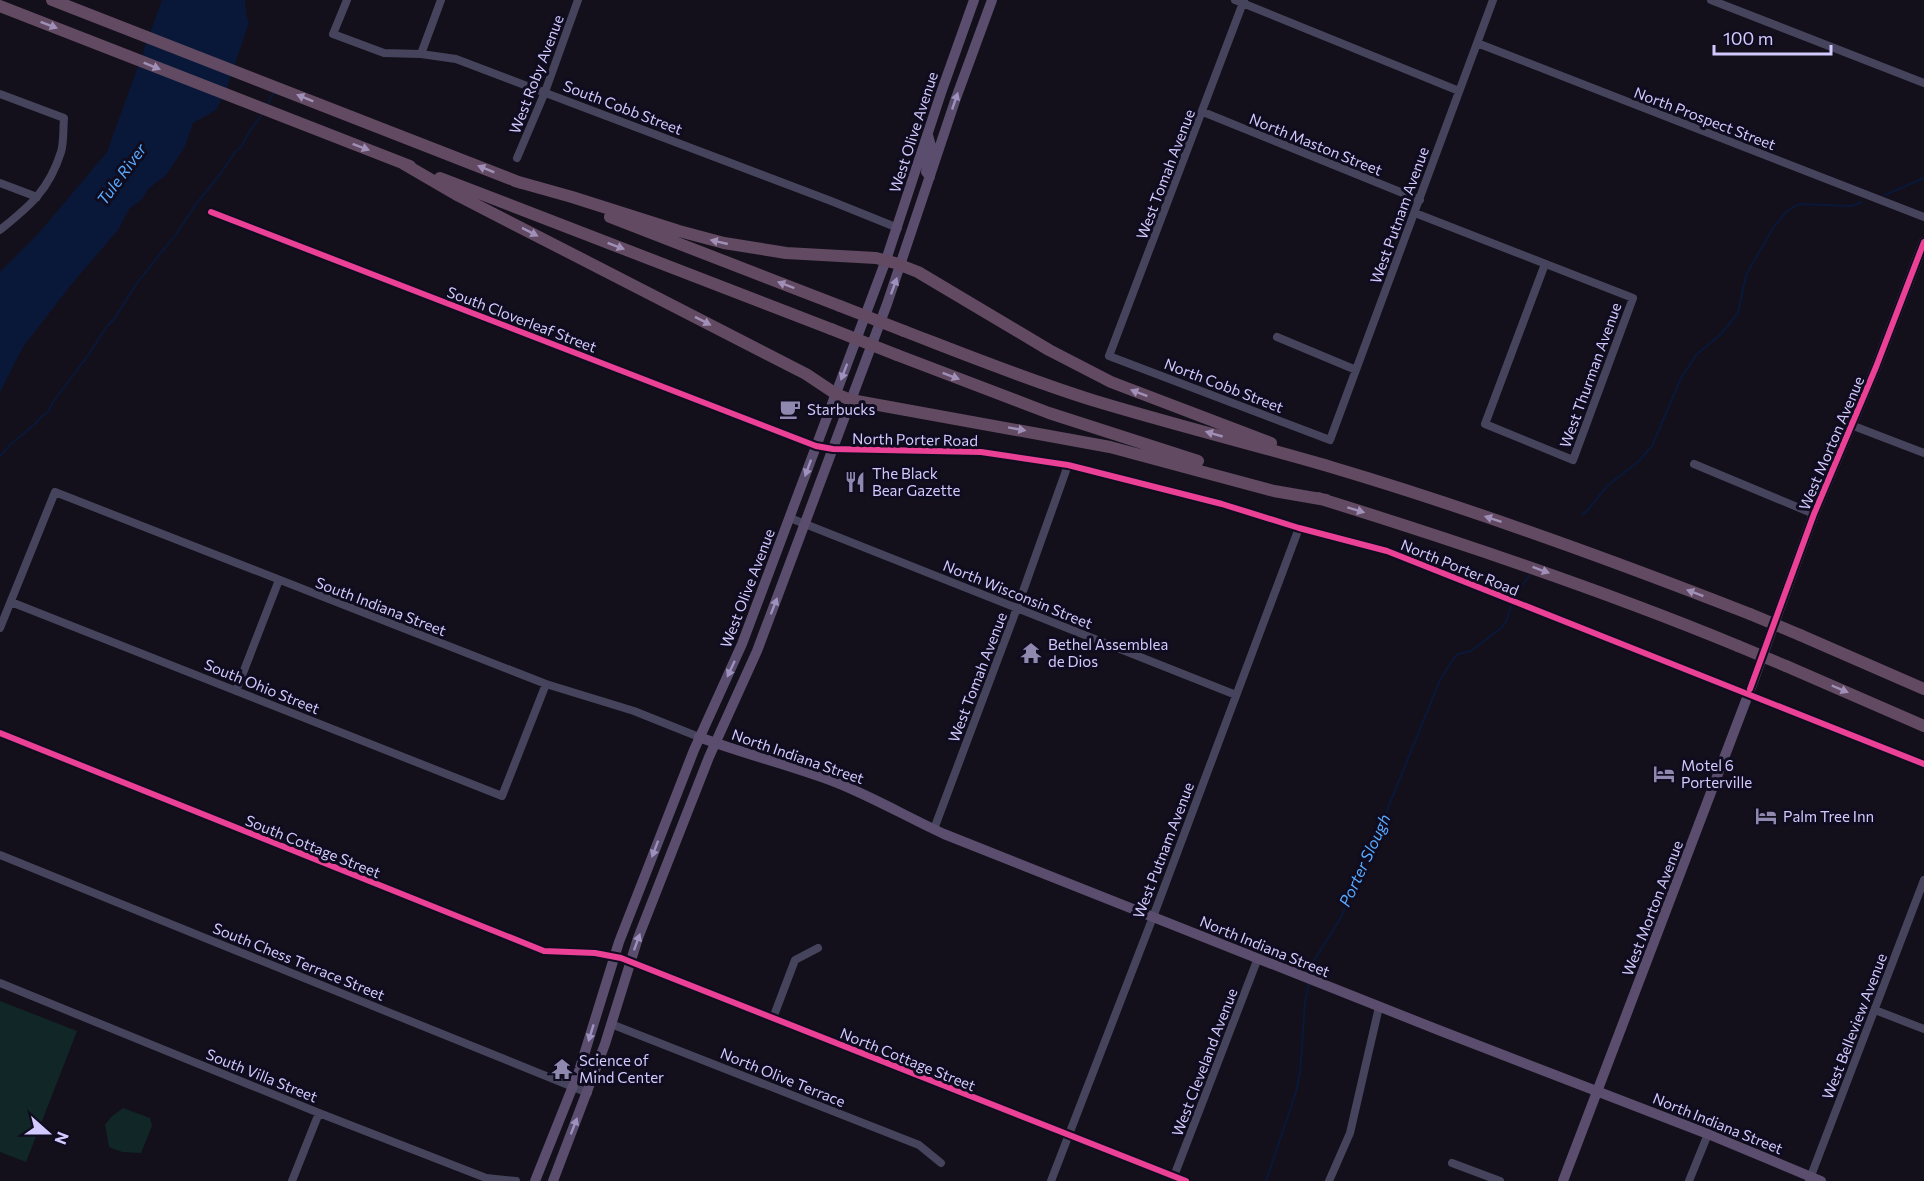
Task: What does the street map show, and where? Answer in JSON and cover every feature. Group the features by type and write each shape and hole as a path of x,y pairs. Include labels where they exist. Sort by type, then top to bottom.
{"highway":[{"path":"52,0 1032,380 1092,400 1330,467 1560,542 1750,614 1924,689"},
{"path":"0,6 897,355 1077,422 1531,567 1633,604 1738,646 1924,726"},
{"path":"404,164 459,196 806,374 836,394 851,400 1118,448 1274,491 1326,500"},
{"path":"515,181 724,243 778,252 886,260 902,265 918,272 1057,354 1111,382 1330,467"}],"main road":[{"name":"West Olive Avenue","path":"535,1181 591,1032 757,651 805,524 825,448 836,394 898,228 954,53 975,0"},
{"name":"West Olive Avenue","path":"553,1181 588,1093 611,1024 622,959 699,737 742,644 790,518 851,400 902,265 956,98 992,0"},
{"path":"928,134 932,146 926,172 930,177"},
{"name":"West Morton Avenue","path":"1563,1181 1814,514 1876,367 1924,242"},
{"name":"North Indiana Street","path":"699,737 838,784 875,799 934,829 1378,1007 1708,1134 1813,1180"}],"street":[{"name":"South Cobb Street","path":"347,0 333,34 384,53 421,54 456,59 898,228"},
{"path":"421,54 441,0"},
{"name":"West Roby Avenue","path":"517,158 545,92 578,0"},
{"name":"West Putnam Avenue","path":"1330,440 1493,0"},
{"path":"1711,0 1924,83"},
{"path":"1241,1 1459,91"},
{"name":"West Tomah Avenue","path":"1109,356 1203,112 1241,1"},
{"name":"North Prospect Street","path":"1477,43 1924,217"},
{"path":"0,94 64,118 61,150 47,184 29,207 0,230"},
{"name":"North Maston Street","path":"1203,112 1420,200"},
{"path":"0,183 37,197"},
{"name":"South Cloverleaf Street","path":"211,212 825,448"},
{"path":"1415,213 1545,264"},
{"name":"West Thurman Avenue","path":"1545,264 1633,298 1574,460 1485,424 1545,264"},
{"path":"1277,338 1356,370"},
{"name":"North Cobb Street","path":"1109,356 1330,440"},
{"path":"1851,425 1924,453"},
{"name":"North Porter Road","path":"825,448 981,452 1068,465 1222,504 1299,528 1387,551 1924,764"},
{"path":"1694,464 1814,514"},
{"name":"West Tomah Avenue","path":"934,829 1068,465"},
{"name":"South Indiana Street","path":"11,602 56,492 546,684 634,711 699,737"},
{"name":"North Wisconsin Street","path":"790,518 1236,694"},
{"name":"West Putnam Avenue","path":"1051,1181 1299,528"},
{"path":"237,691 279,580"},
{"path":"0,628 11,602"},
{"name":"South Ohio Street","path":"11,602 502,796 546,684"},
{"name":"South Cottage Street","path":"0,733 544,951 595,953 622,959"},
{"name":"South Chess Terrace Street","path":"0,855 588,1093"},
{"name":"West Belleview Avenue","path":"1813,1180 1924,880"},
{"path":"773,1018 795,960 818,948"},
{"name":"West Cleveland Avenue","path":"1174,1176 1258,958"},
{"name":"North Cottage Street","path":"622,959 1186,1181"},
{"name":"South Villa Street","path":"0,983 319,1113 486,1178 516,1181"},
{"path":"1329,1181 1350,1132 1378,1007"},
{"path":"1875,1010 1924,1029"},
{"name":"North Olive Terrace","path":"611,1024 919,1145 941,1163"},
{"path":"292,1181 319,1113"},
{"path":"1689,1181 1708,1134"},
{"path":"1452,1163 1500,1181"}],"green space":[{"path":"0,1001 77,1031 26,1162 0,1152"},
{"path":"123,1108 150,1118 152,1126 141,1153 122,1152 109,1147 105,1125"}],"water":[{"name":"Tule River","path":"162,0 245,0 249,23 226,90 216,110 193,123 185,146 165,176 148,189 142,199 129,209 118,230 70,286 23,347 0,392 0,272 39,233 107,152"}],"waterway":[{"path":"267,105 274,92"},
{"path":"0,456 48,412 137,283 241,147 261,116"},
{"name":"Porter Slough","path":"1885,195 1924,178"},
{"name":"Porter Slough","path":"1582,514 1608,485 1638,462 1652,446 1681,378 1696,355 1721,334 1738,313 1746,275 1773,228 1786,212 1799,204 1851,206 1862,202"},
{"name":"Porter Slough","path":"1514,598 1530,575"},
{"name":"Porter Slough","path":"1310,974 1313,962 1340,919 1359,879 1440,680 1458,654 1471,651 1501,628 1506,622 1512,604"},
{"name":"Porter Slough","path":"1266,1181 1296,1092 1309,983"}],"cycle path":[{"path":"211,212 816,446 833,449 981,452 1068,465 1222,504 1299,528 1387,551 1924,764"},
{"path":"1750,689 1814,514 1876,367 1924,242"},
{"path":"0,733 544,951 595,953 621,958 1186,1181"}],"place":[{"name":"Starbucks","path":"790,409"},
{"name":"The Black Bear Gazette","path":"855,482"},
{"name":"Bethel Assemblea de Dios","path":"1031,653"},
{"name":"Motel 6 Porterville","path":"1664,774"},
{"name":"Palm Tree Inn","path":"1766,816"},
{"name":"Science of Mind Center","path":"562,1069"}]}
